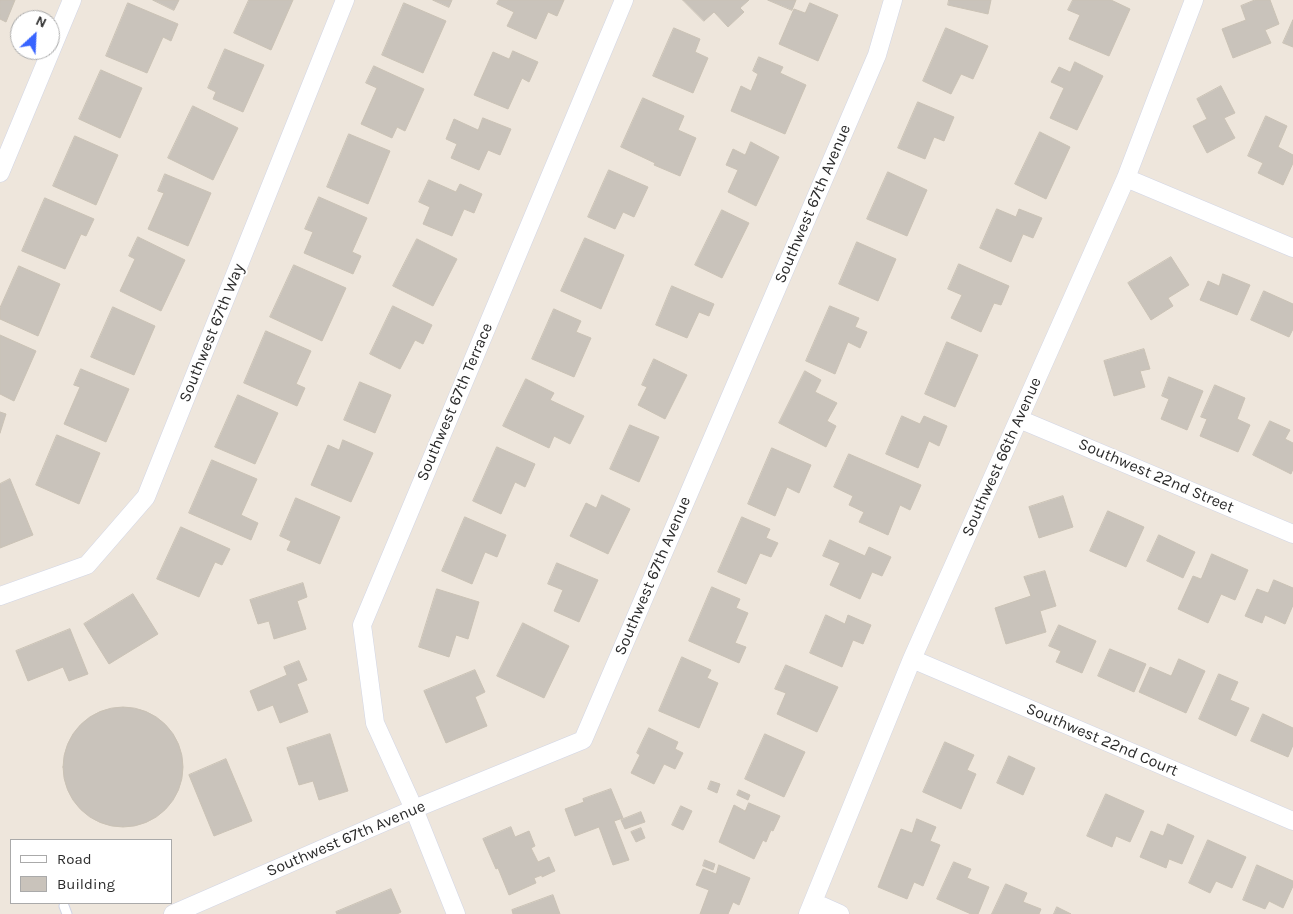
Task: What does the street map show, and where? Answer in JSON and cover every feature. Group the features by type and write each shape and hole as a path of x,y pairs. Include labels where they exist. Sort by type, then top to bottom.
{"street":[{"path":"0,173 72,0"},
{"name":"Southwest 67th Way","path":"0,596 87,564 146,497 345,0"},
{"name":"Southwest 67th Terrace","path":"456,914 414,809 375,723 362,625 624,0"},
{"name":"Southwest 67th Avenue","path":"173,914 414,809 582,740 877,55 893,0"},
{"name":"Southwest 66th Avenue","path":"810,908 912,660 1126,178 1194,0"},
{"path":"1126,178 1293,248"},
{"name":"Southwest 22nd Street","path":"1019,419 1293,534"},
{"name":"Southwest 22nd Court","path":"912,660 1293,821"},
{"path":"810,908 840,914"}],"building":[{"path":"0,0 15,0 6,22 0,19"},
{"path":"153,0 179,0 174,10"},
{"path":"249,0 293,0 271,50 234,33"},
{"path":"433,0 452,0 449,7"},
{"path":"499,0 564,0 557,16 548,12 536,39 507,26 514,12 497,4"},
{"path":"683,0 749,0 740,8 744,12 728,27 714,12 704,21"},
{"path":"768,0 796,0 792,10"},
{"path":"949,0 991,0 988,14 948,5"},
{"path":"1073,0 1111,0 1130,9 1109,56 1069,39 1080,15 1068,10"},
{"path":"1255,0 1270,0 1279,24 1265,30 1271,43 1233,58 1222,29 1246,20 1241,6"},
{"path":"128,3 178,24 171,41 163,37 147,73 106,56"},
{"path":"404,3 446,21 423,73 382,55"},
{"path":"810,3 838,15 818,61 779,44 794,9 805,13"},
{"path":"1293,20 1293,47 1283,43"},
{"path":"674,28 700,39 695,52 708,58 693,93 653,76"},
{"path":"946,28 988,46 973,79 961,74 951,94 923,81"},
{"path":"225,49 264,65 243,112 213,99 216,92 208,88"},
{"path":"513,51 538,62 529,82 522,78 508,109 474,95 493,52 509,59"},
{"path":"759,57 783,67 780,73 806,85 785,134 731,111 741,86 751,91 758,74 753,71"},
{"path":"1075,62 1103,76 1077,130 1050,118 1064,88 1051,82 1059,67 1070,72"},
{"path":"374,66 424,89 405,131 397,127 392,138 361,124 377,88 366,83"},
{"path":"101,70 142,88 120,138 79,119"},
{"path":"1221,86 1235,113 1224,118 1235,138 1207,153 1193,126 1207,119 1197,99"},
{"path":"643,98 684,116 678,130 696,138 680,176 654,165 655,163 621,147"},
{"path":"918,102 954,117 944,141 934,137 925,159 898,148"},
{"path":"193,106 238,128 213,180 168,158"},
{"path":"1266,116 1287,126 1278,147 1293,155 1293,163 1283,185 1258,173 1263,163 1248,156"},
{"path":"483,118 511,129 500,155 488,150 479,170 451,158 457,144 446,139 454,119 478,130"},
{"path":"1040,132 1070,147 1046,199 1015,184"},
{"path":"349,134 390,151 368,204 327,187"},
{"path":"75,136 118,155 96,205 53,186"},
{"path":"751,142 779,157 756,206 728,192 738,170 726,165 733,149 745,155"},
{"path":"609,170 648,187 634,217 623,212 615,229 588,217"},
{"path":"888,172 927,190 907,236 867,219"},
{"path":"165,174 211,193 188,246 148,229 164,193 158,191"},
{"path":"429,180 456,192 460,184 482,194 474,213 464,209 452,236 423,224 430,207 419,202"},
{"path":"319,197 367,218 352,252 361,256 353,274 304,253 313,232 305,229"},
{"path":"45,198 94,219 86,236 81,234 65,269 22,251"},
{"path":"997,209 1016,217 1019,209 1042,218 1033,238 1023,234 1011,262 980,248"},
{"path":"722,210 749,223 722,278 695,265"},
{"path":"138,237 185,260 161,311 120,291 135,259 129,256"},
{"path":"585,238 624,255 601,309 561,291"},
{"path":"417,239 457,259 433,306 393,286"},
{"path":"857,242 896,259 878,301 839,284"},
{"path":"1171,257 1189,285 1168,298 1173,306 1151,320 1128,283"},
{"path":"959,264 1009,286 1001,305 994,303 981,332 951,318 962,295 948,289"},
{"path":"294,265 346,288 322,341 270,317"},
{"path":"19,266 60,284 38,336 0,319 0,308"},
{"path":"1223,274 1250,285 1237,315 1200,300 1208,281 1219,286"},
{"path":"672,286 714,304 709,316 699,312 687,338 656,325"},
{"path":"1264,291 1293,304 1293,329 1289,337 1251,320"},
{"path":"393,306 432,325 423,344 415,340 400,369 370,354"},
{"path":"830,306 859,318 855,327 867,332 860,348 848,342 835,374 806,361"},
{"path":"113,307 155,326 134,375 91,357"},
{"path":"554,309 581,321 576,332 591,338 574,377 532,359"},
{"path":"266,331 311,351 296,384 305,388 297,406 244,383"},
{"path":"0,335 36,351 14,401 0,394"},
{"path":"947,342 978,355 955,407 925,394"},
{"path":"1144,349 1150,369 1140,371 1145,387 1114,396 1104,361"},
{"path":"654,359 687,375 665,419 638,405 647,387 642,385"},
{"path":"81,369 129,389 106,442 64,424 80,387 74,385"},
{"path":"805,371 821,380 815,392 837,403 827,421 836,426 826,447 779,423"},
{"path":"1169,377 1203,391 1187,430 1161,419 1169,399 1162,396"},
{"path":"526,379 554,393 550,400 584,416 570,444 554,436 549,448 503,426"},
{"path":"360,382 391,395 375,433 344,420"},
{"path":"1215,385 1245,398 1237,419 1250,425 1238,452 1200,436 1207,419 1201,417"},
{"path":"238,395 278,413 255,464 215,447"},
{"path":"0,412 6,414 0,433"},
{"path":"902,416 920,424 924,416 947,426 939,446 929,441 918,468 886,454"},
{"path":"1270,421 1290,430 1285,439 1293,443 1293,469 1291,474 1253,455"},
{"path":"630,425 659,437 639,482 610,469"},
{"path":"57,435 100,453 79,504 36,485"},
{"path":"343,440 373,453 351,502 311,485 328,445 339,450"},
{"path":"497,447 535,464 525,487 515,482 501,514 473,501"},
{"path":"772,448 811,465 799,493 787,487 775,516 748,504"},
{"path":"849,454 921,485 910,510 900,505 888,535 859,522 864,512 849,505 853,496 834,487"},
{"path":"212,460 257,479 241,515 258,523 251,540 189,513"},
{"path":"10,479 33,535 0,548 0,484"},
{"path":"602,495 630,509 608,554 570,536 586,503 596,508"},
{"path":"1063,496 1073,527 1039,538 1029,507"},
{"path":"296,498 340,517 320,564 287,550 291,541 280,536"},
{"path":"1108,511 1144,527 1126,567 1090,551"},
{"path":"465,517 506,535 497,557 485,552 472,584 442,571"},
{"path":"742,517 770,529 766,538 778,543 771,557 760,553 746,584 718,572"},
{"path":"181,527 230,549 222,565 215,562 199,597 157,579"},
{"path":"1159,535 1195,552 1183,578 1147,561"},
{"path":"830,540 865,556 869,547 891,557 882,576 872,572 860,599 830,585 840,563 823,556"},
{"path":"1212,554 1248,570 1235,600 1221,594 1208,623 1178,609 1193,576 1201,579"},
{"path":"557,563 598,580 579,622 554,611 563,590 548,584"},
{"path":"1045,571 1056,606 1040,611 1046,632 1006,644 995,608 1031,596 1024,577"},
{"path":"1274,580 1293,588 1293,605 1285,624 1265,615 1262,623 1245,616 1257,589 1268,593"},
{"path":"303,583 307,597 297,601 306,629 274,639 269,621 258,624 250,600"},
{"path":"712,587 740,599 736,608 748,613 735,643 746,647 739,663 689,641"},
{"path":"437,589 479,602 468,639 456,635 449,657 419,647"},
{"path":"133,594 158,634 109,664 84,624"},
{"path":"826,615 845,624 848,615 871,625 863,644 853,640 842,667 810,653"},
{"path":"523,623 569,646 544,698 497,676"},
{"path":"1059,625 1096,641 1082,673 1056,662 1061,651 1049,646"},
{"path":"70,629 88,674 69,681 63,667 28,681 16,651"},
{"path":"1110,649 1146,664 1134,692 1098,676"},
{"path":"682,657 711,670 707,678 718,683 699,728 659,711"},
{"path":"1179,659 1205,671 1186,713 1139,692 1150,667 1171,676"},
{"path":"299,661 307,680 297,684 308,712 280,723 273,705 258,711 250,691 287,675 284,667"},
{"path":"786,665 838,687 817,732 777,714 786,693 775,689"},
{"path":"475,670 485,692 475,697 487,726 446,743 424,691"},
{"path":"1219,674 1238,682 1230,700 1249,708 1236,736 1199,719"},
{"path":"123,707 146,712 165,725 178,744 183,767 178,790 165,809 146,822 123,827 100,822 81,809 68,790 63,767 68,744 81,725 100,712"},
{"path":"1263,714 1293,728 1293,745 1288,757 1251,741"},
{"path":"649,728 678,742 675,749 683,753 675,769 664,764 654,784 631,773 640,755 637,753"},
{"path":"330,734 348,791 319,800 313,781 299,785 287,748"},
{"path":"765,734 805,752 784,797 745,779"},
{"path":"945,742 974,755 967,770 976,774 961,809 923,792"},
{"path":"1009,756 1035,768 1023,795 997,783"},
{"path":"226,759 252,821 214,836 189,775"},
{"path":"711,781 720,784 717,793 708,789"},
{"path":"611,789 623,818 614,821 629,860 613,865 599,827 575,836 565,809 584,802 583,799"},
{"path":"739,790 750,795 748,800 737,795"},
{"path":"1106,794 1144,811 1130,842 1116,836 1112,847 1087,836"},
{"path":"749,803 780,816 766,842 763,840 754,859 719,842 734,805 745,811"},
{"path":"681,806 692,811 683,830 672,825"},
{"path":"641,812 645,822 625,829 621,820"},
{"path":"917,819 936,827 930,841 940,845 923,886 914,882 907,899 878,887 901,829 912,833"},
{"path":"1168,824 1194,836 1182,864 1169,859 1166,868 1140,857 1151,831 1163,836"},
{"path":"511,827 515,837 529,831 535,846 531,848 538,862 549,857 555,871 542,877 542,875 534,878 536,883 509,895 483,839"},
{"path":"641,828 645,838 636,842 631,832"},
{"path":"1208,840 1246,857 1232,888 1216,881 1210,893 1189,883"},
{"path":"705,860 715,864 713,870 703,866"},
{"path":"954,862 971,869 967,878 989,887 978,914 971,914 937,899"},
{"path":"719,865 750,878 739,905 733,902 728,914 700,914 709,890 696,885 703,869 716,874"},
{"path":"1257,865 1293,881 1293,886 1283,908 1269,901 1265,909 1243,900"},
{"path":"1006,884 1027,893 1023,902 1041,909 1039,914 992,914"},
{"path":"391,889 401,912 397,914 337,914 336,912"},
{"path":"553,895 560,914 513,914 512,910"},
{"path":"1057,907 1071,914 1054,914"}]}
